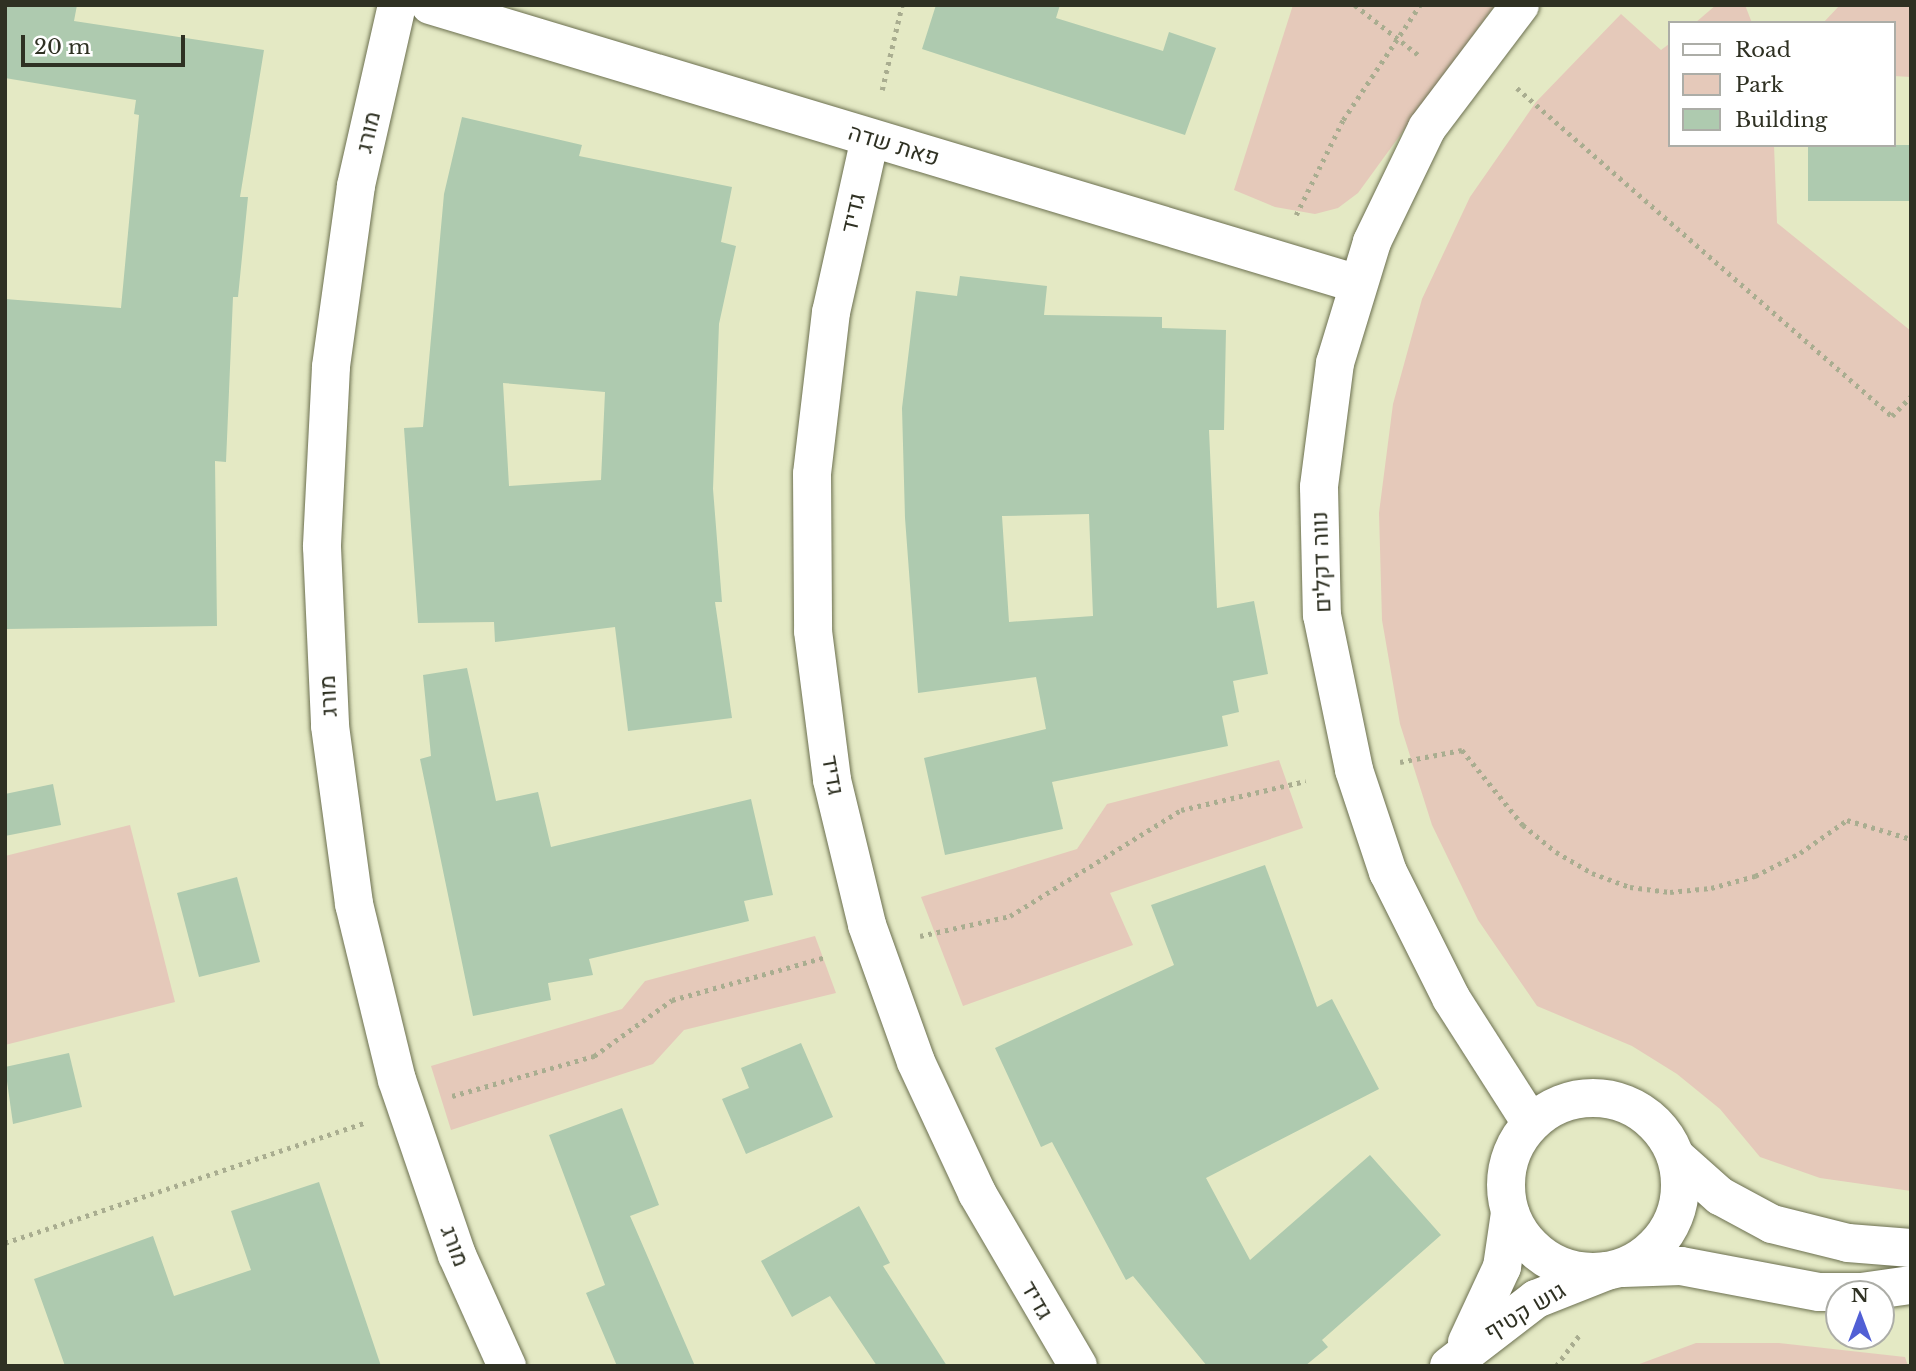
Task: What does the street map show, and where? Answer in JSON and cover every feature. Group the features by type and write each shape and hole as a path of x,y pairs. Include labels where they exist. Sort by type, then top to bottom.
{"street":[{"name":"מורג","path":"397,5 356,186 331,367 322,547 330,726 354,904 407,1108 457,1255 506,1366"},
{"name":"פאת שדה","path":"430,5 1359,284"},
{"name":"נווה דקלים","path":"1520,5 1479,55 1427,128 1372,242 1335,363 1319,487 1322,615 1354,770 1388,872 1451,998 1531,1123"},
{"name":"גדיד","path":"870,138 831,312 812,474 813,631 832,780 875,947 916,1062 977,1194 1078,1366"},
{"path":"1911,1248 1848,1243 1772,1224 1720,1196 1676,1157 1655,1123 1621,1102 1593,1097 1565,1102 1531,1123 1515,1144 1506,1171 1510,1213 1522,1236 1552,1262 1579,1271 1681,1266 1819,1292 1861,1292 1911,1285"},
{"path":"1614,1269 1645,1255 1670,1224 1681,1184 1676,1157"},
{"name":"גוש קטיף","path":"1450,1365 1491,1298 1506,1250 1510,1213"},
{"name":"גוש קטיף","path":"1450,1365 1536,1299 1614,1269"}],"path":[{"path":"870,138 902,5"},
{"path":"1355,5 1458,86"},
{"path":"1277,260 1343,120 1420,5"},
{"path":"1479,55 1892,416 1911,396"},
{"path":"5,1243 407,1108 594,1056 672,1000 796,964 1010,916 1181,810 1354,770 1462,750 1523,825 1556,852 1592,873 1630,887 1670,892 1712,888 1755,876 1800,853 1847,820 1911,839"}],"green space":[{"path":"1293,5 1495,5 1358,193 1338,208 1315,214 1275,207 1234,190"},
{"path":"1716,5 1745,5 1751,21 1697,21"},
{"path":"1840,5 1911,5 1911,77 1895,76 1895,21 1825,21"},
{"path":"1621,14 1661,50 1668,45 1668,147 1774,147 1777,223 1911,331 1911,1191 1820,1178 1760,1157 1720,1109 1677,1074 1632,1046 1537,1006 1478,920 1432,825 1400,724 1382,620 1379,513 1393,404 1422,299 1470,197 1536,102"},
{"path":"1279,760 1303,828 1110,893 1133,945 963,1006 921,897 1077,849 1107,804"},
{"path":"130,825 175,1002 5,1045 5,856"},
{"path":"815,936 836,993 684,1030 653,1064 451,1130 431,1066 622,1009 645,981"},
{"path":"1696,1343 1779,1343 1905,1357 1908,1366 1634,1366"}],"building":[{"path":"5,5 77,5 74,21 264,50 240,197 248,197 238,297 233,297 226,462 215,461 217,626 5,629 5,299 121,308 139,115 134,114 136,100 5,78"},
{"path":"936,5 1060,5 1056,18 1163,51 1169,32 1216,48 1185,135 922,49"},
{"path":"462,117 582,145 579,156 732,187 721,242 736,246 719,324 713,489 722,602 715,602 732,718 628,731 615,627 495,642 494,622 418,623 404,428 423,427 444,194","holes":["503,383 605,392 601,480 509,486"]},
{"path":"1911,145 1911,201 1808,201 1808,147"},
{"path":"960,276 1047,286 1044,315 1162,317 1162,328 1226,330 1224,430 1209,430 1217,608 1254,601 1268,674 1233,681 1239,712 1222,716 1228,746 1052,782 1063,829 945,855 924,758 1046,729 1036,677 918,693 905,518 902,408 916,291 957,296","holes":["1089,514 1093,616 1009,622 1002,516"]},
{"path":"467,668 496,801 538,792 551,847 751,799 773,895 744,901 749,921 589,959 593,975 548,983 551,1000 473,1016 420,759 431,756 423,675"},
{"path":"53,784 61,825 5,836 5,794"},
{"path":"1265,865 1317,1007 1332,999 1379,1089 1206,1178 1250,1260 1370,1155 1441,1235 1322,1340 1328,1347 1305,1366 1207,1366 1133,1276 1126,1280 1052,1142 1041,1147 995,1048 1174,965 1151,905"},
{"path":"237,877 260,962 199,977 177,893"},
{"path":"801,1043 833,1117 746,1154 722,1099 749,1088 741,1068"},
{"path":"69,1053 82,1107 13,1124 5,1067"},
{"path":"622,1108 659,1205 630,1216 695,1366 617,1366 586,1293 605,1285 549,1135"},
{"path":"319,1182 381,1366 65,1366 34,1279 153,1236 174,1296 251,1270 231,1211"},
{"path":"859,1206 890,1263 883,1266 947,1366 877,1366 830,1296 792,1317 761,1261"}]}
